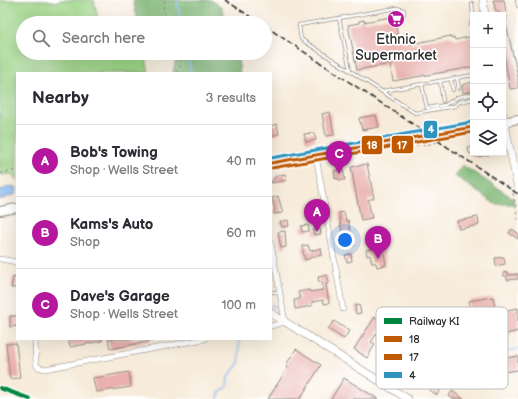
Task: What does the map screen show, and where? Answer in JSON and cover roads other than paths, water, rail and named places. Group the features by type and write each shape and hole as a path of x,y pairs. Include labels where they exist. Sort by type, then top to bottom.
{"main road":[{"path":"506,119 518,119"},
{"path":"272,163 470,128"},
{"path":"0,211 16,208"}],"street":[{"path":"483,0 485,12"},
{"path":"503,120 518,189"},
{"path":"316,156 343,309"},
{"path":"272,248 285,322"},
{"path":"0,259 16,262"},
{"path":"272,313 376,379"},
{"path":"272,326 285,322"},
{"path":"34,340 36,364 38,367 45,369 199,340"},
{"path":"392,389 408,399"}],"lane":[{"path":"517,0 518,6"},
{"path":"472,3 473,12"},
{"path":"404,14 404,10 400,7 299,25 301,39 415,113 445,105 458,97 470,95"},
{"path":"340,18 350,71"},
{"path":"382,91 470,76"},
{"path":"457,78 459,89"},
{"path":"450,79 453,90"},
{"path":"440,81 443,102"},
{"path":"422,85 427,110"},
{"path":"427,110 455,106 459,102 470,100"},
{"path":"272,292 280,292"}],"water":[{"path":"12,186 16,188 16,194 0,200 0,189 3,190 6,187"}],"waterway":[{"path":"177,0 180,16"},
{"path":"188,60 191,72"},
{"path":"272,305 276,307"},
{"path":"218,399 219,393 227,387 228,377 239,363 239,340"},
{"path":"508,351 518,349"}],"railway":[{"path":"225,0 249,16"},
{"path":"272,31 518,194"}],"rail line":[{"name":"KI","path":"0,388 30,399"}],"place":[{"name":"Ethnic Supermarket","path":"396,19"},
{"name":"Dave's Garage","path":"339,174"},
{"name":"Bob's Towing","path":"317,232"},
{"name":"Kams's Auto","path":"378,259"}]}
